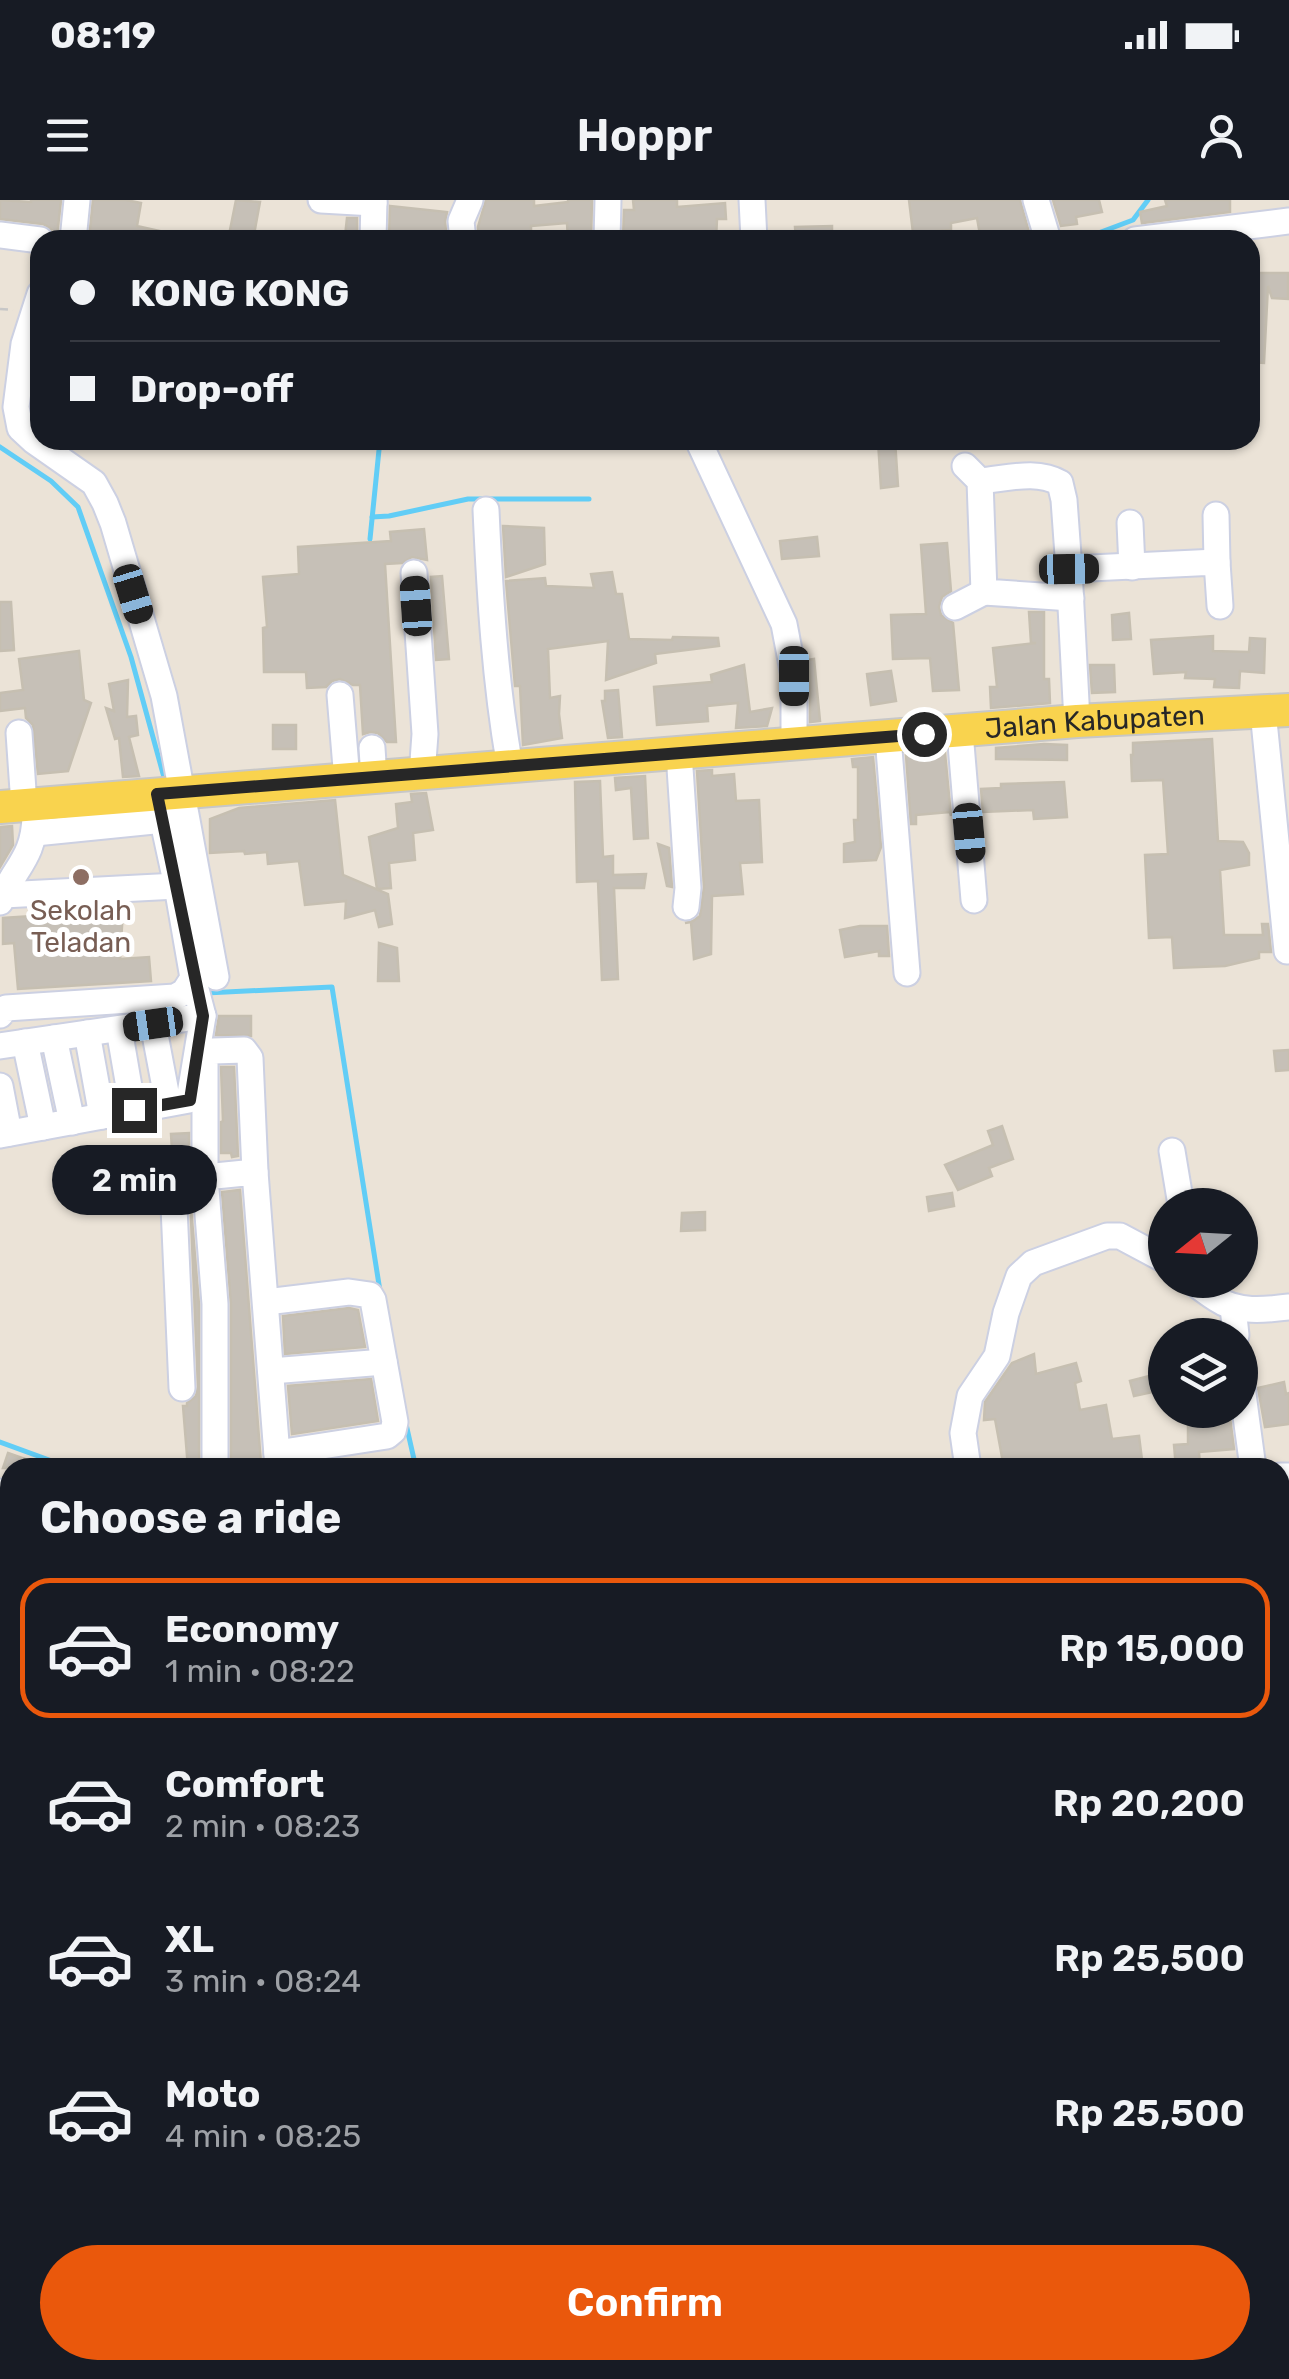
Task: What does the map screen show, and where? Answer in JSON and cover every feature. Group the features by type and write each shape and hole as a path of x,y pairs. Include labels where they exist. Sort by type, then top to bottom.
{"main road":[{"name":"Jalan Kabupaten","path":"24,812 168,799 364,769 422,774 1077,721 1276,710"}],"street":[{"path":"74,230 77,200"},
{"path":"321,200 374,202 373,230"},
{"path":"462,230 470,200"},
{"path":"607,230 608,200"},
{"path":"752,200 754,230"},
{"path":"1036,200 1045,230"},
{"path":"1216,230 1289,221"},
{"path":"0,236 30,239"},
{"path":"30,325 16,407 20,428 30,437"},
{"path":"47,450 94,483 105,503 164,696 168,799 178,886 205,978"},
{"path":"708,450 784,624 794,676 794,743"},
{"path":"984,592 973,474 1049,476 1060,483 1064,500 1077,721"},
{"path":"486,510 493,640 510,767"},
{"path":"1216,516 1220,606"},
{"path":"1130,523 1132,568"},
{"path":"1069,569 1217,562"},
{"path":"414,574 425,734 422,774"},
{"path":"955,607 984,592 1071,598"},
{"path":"340,695 364,769"},
{"path":"1276,710 1288,951"},
{"path":"960,732 974,900"},
{"path":"1,898 26,858 18,734"},
{"path":"888,736 907,972"},
{"path":"679,753 686,907"},
{"path":"0,1086 5,1134 190,1100 205,978 168,799"},
{"path":"1,898 178,886"},
{"path":"0,1015 6,1008 175,997 205,978"},
{"path":"42,1127 12,1044 203,1016"},
{"path":"153,1024 168,1104"},
{"path":"119,1029 134,1110"},
{"path":"87,1034 102,1116"},
{"path":"54,1038 72,1122"},
{"path":"215,1458 215,1304 205,1177 205,1058 213,1051 244,1050 250,1058 278,1458"},
{"path":"1172,1151 1178,1188"},
{"path":"182,1388 174,1184 256,1172"},
{"path":"967,1458 963,1433 970,1396 996,1356 1019,1276 1032,1263 1107,1236 1120,1236 1148,1251"},
{"path":"266,1302 349,1292 370,1295 395,1422 387,1436 287,1458"},
{"path":"1215,1298 1233,1307 1289,1307"},
{"path":"1233,1307 1234,1318"},
{"path":"271,1371 384,1362"},
{"path":"1248,1428 1252,1458"}],"building":[{"path":"0,200 61,200 58,230 43,224 0,219"},
{"path":"93,200 126,200 141,203 137,226 155,230 90,230"},
{"path":"236,200 260,202 255,230 230,230"},
{"path":"486,200 534,200 534,206 592,200 591,230 567,230 567,223 531,226 531,230 478,227"},
{"path":"633,200 677,200 677,207 725,203 726,219 717,219 716,230 623,230 624,210 634,210"},
{"path":"909,200 1020,200 1028,230 979,230 977,218 951,223 951,230 913,230"},
{"path":"1053,200 1099,200 1102,212 1076,217 1077,224 1061,226"},
{"path":"1165,200 1230,200 1230,212 1142,223 1140,212 1167,206"},
{"path":"390,206 447,212 446,230 389,230"},
{"path":"347,218 357,218 357,230 346,230"},
{"path":"832,226 832,230 795,230 795,227"},
{"path":"1260,273 1288,273 1288,299 1272,298 1268,286 1264,363 1260,363"},
{"path":"879,450 896,450 898,486 881,488"},
{"path":"503,526 544,528 545,564 506,577"},
{"path":"424,529 427,560 412,557 402,563 385,564 396,742 387,742 378,733 363,734 360,685 340,679 326,687 307,688 306,672 264,672 263,628 267,627 263,577 299,574 298,547 391,541 390,532"},
{"path":"817,537 819,556 782,559 780,541"},
{"path":"947,543 951,591 942,597 939,607 941,615 953,623 959,690 933,691 930,658 893,659 891,615 926,614 921,545"},
{"path":"612,572 616,594 622,594 629,639 718,638 719,646 655,654 656,663 606,680 608,641 548,649 550,698 560,696 562,738 523,745 520,686 515,686 506,581 545,578 546,586 594,588 591,574"},
{"path":"442,576 449,659 436,660 431,577"},
{"path":"0,602 11,602 14,650 0,651"},
{"path":"1029,612 1044,612 1044,679 1049,679 1050,703 991,708 990,687 997,687 993,648 1036,643 1031,643"},
{"path":"1129,613 1131,639 1113,640 1112,615"},
{"path":"1213,636 1213,651 1249,652 1250,638 1265,639 1264,673 1240,671 1239,688 1214,687 1215,679 1185,678 1186,672 1154,674 1151,640"},
{"path":"79,651 84,700 91,703 68,771 38,774 33,725 26,718 25,708 0,711 0,693 23,690 19,659"},
{"path":"814,659 820,721 810,722 807,660"},
{"path":"744,665 750,712 772,708 767,726 736,728 738,703 707,706 708,721 657,725 654,687 712,682 711,675"},
{"path":"1090,665 1114,665 1115,692 1092,693"},
{"path":"891,671 896,701 871,705 867,674"},
{"path":"128,680 127,717 136,716 138,735 129,737 139,776 123,777 119,738 115,739 106,708 114,711 109,684"},
{"path":"618,690 622,737 608,738 602,701 605,691"},
{"path":"273,725 296,725 296,749 273,749"},
{"path":"1212,739 1218,841 1243,842 1249,853 1249,865 1220,870 1224,935 1263,935 1262,924 1268,924 1271,952 1259,952 1259,958 1225,966 1174,968 1172,937 1149,938 1145,855 1168,854 1163,780 1132,781 1131,755 1133,743"},
{"path":"1067,745 1067,760 996,759 996,748"},
{"path":"945,753 951,816 950,812 916,815 916,824 911,824 906,755"},
{"path":"873,757 881,847 876,860 844,862 844,844 855,842 854,820 858,820 858,767 853,767 852,759"},
{"path":"712,770 712,776 734,774 736,801 759,800 762,862 740,863 743,894 712,896 711,954 694,959 691,922 685,923 700,916 704,887 697,771"},
{"path":"645,776 648,838 634,839 631,788 616,790 615,778"},
{"path":"600,781 603,857 613,856 613,875 646,874 644,888 614,888 618,979 602,980 598,881 577,882 575,782"},
{"path":"1064,782 1067,817 1034,819 1033,810 983,812 981,789 1001,788 1001,784"},
{"path":"426,793 433,830 413,833 415,860 389,863 391,888 377,889 369,837 398,828 396,804 412,802 411,794"},
{"path":"335,800 343,875 388,894 392,924 379,927 375,910 345,918 346,901 305,905 299,861 268,864 267,852 210,853 210,819 239,808"},
{"path":"12,826 13,845 0,867 0,827"},
{"path":"658,844 669,848 672,887 667,886"},
{"path":"123,910 120,959 149,957 151,981 18,989 14,943 3,944 3,918"},
{"path":"887,926 889,956 879,956 879,951 845,957 840,930"},
{"path":"379,943 397,948 399,981 378,981"},
{"path":"219,1016 251,1016 251,1036 216,1035"},
{"path":"1289,1050 1289,1070 1276,1071 1274,1051"},
{"path":"221,1067 234,1067 238,1156 232,1157 231,1153 221,1153"},
{"path":"1002,1126 1013,1159 989,1168 992,1176 958,1190 945,1165 993,1145 988,1131"},
{"path":"189,1133 189,1163 173,1166 171,1134"},
{"path":"240,1190 261,1458 231,1458 231,1304 222,1192"},
{"path":"952,1193 954,1206 929,1211 927,1197"},
{"path":"190,1195 199,1305 199,1458 187,1458 183,1406 196,1396"},
{"path":"705,1212 705,1230 681,1231 682,1213"},
{"path":"358,1310 365,1347 285,1354 283,1316"},
{"path":"1034,1354 1036,1374 1076,1363 1081,1381 1075,1383 1080,1410 1106,1405 1112,1439 1139,1436 1142,1458 1002,1458 995,1419 984,1420 985,1402 1012,1363"},
{"path":"1148,1376 1148,1393 1134,1396 1130,1381"},
{"path":"371,1379 378,1421 292,1434 288,1386"},
{"path":"1284,1382 1286,1394 1289,1393 1289,1424 1265,1427 1258,1388"},
{"path":"1188,1428 1231,1428 1234,1449 1199,1452 1199,1458 1175,1458 1174,1445 1188,1444"}],"waterway":[{"path":"1106,230 1133,220 1148,200"},
{"path":"26,381 30,381"},
{"path":"0,447 51,481 78,507 131,657 165,781"},
{"path":"370,539 379,450"},
{"path":"372,517 468,499 589,499"},
{"path":"206,993 332,987 380,1291"},
{"path":"406,1424 414,1458"},
{"path":"0,1442 44,1458"}],"place":[{"name":"Sekolah Teladan","path":"81,877"}],"route":[{"path":"134,1110 190,1100 203,1016 157,794 924,734"}]}
